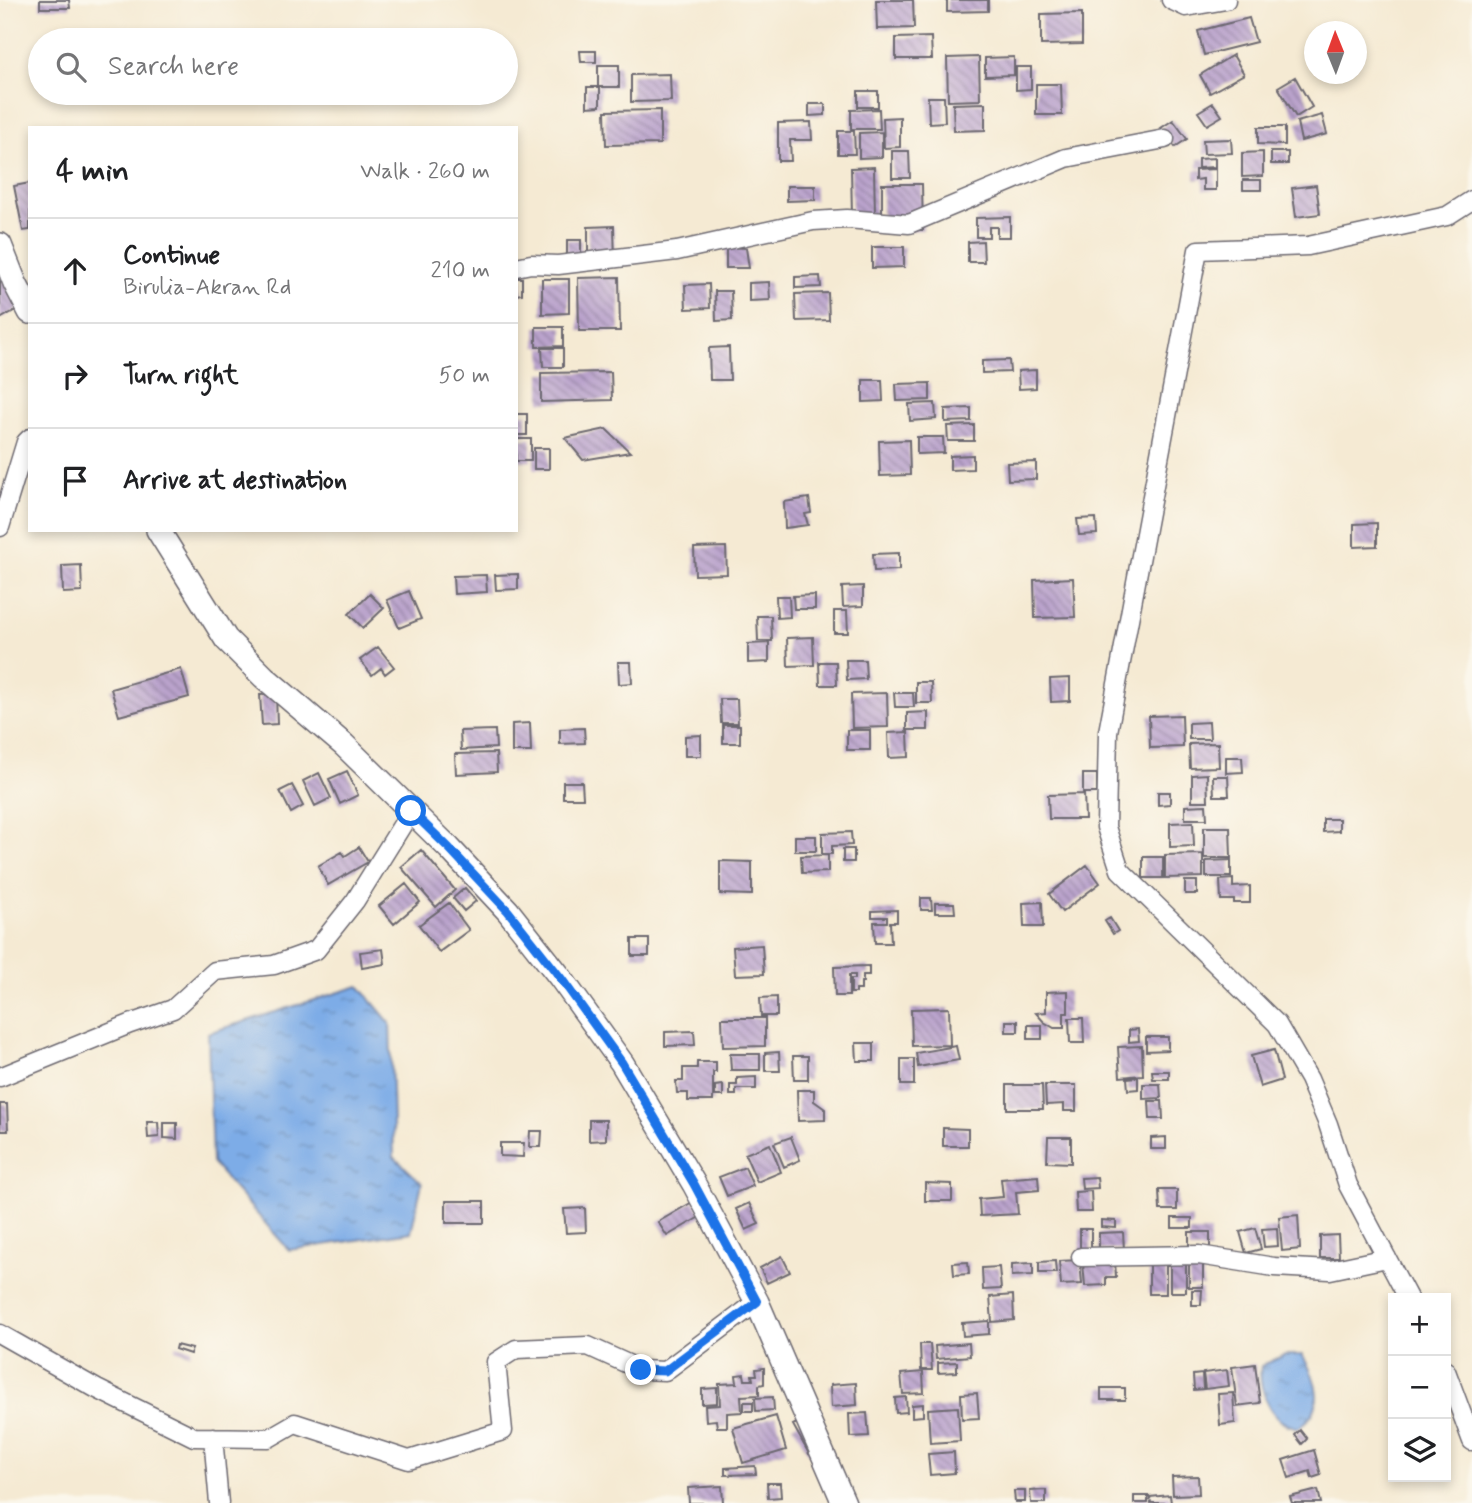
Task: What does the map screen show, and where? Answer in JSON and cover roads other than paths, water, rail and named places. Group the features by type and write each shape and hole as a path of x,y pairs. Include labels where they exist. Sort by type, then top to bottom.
{"street":[{"path":"1171,0 1186,7 1226,0"},
{"path":"518,267 558,265 677,251 813,221 847,219 909,223 1066,158 1165,139"},
{"path":"1405,1293 1348,1185 1328,1124 1309,1079 1277,1024 1120,870 1106,827 1108,732 1198,250 1308,246 1447,216 1472,200"},
{"path":"0,245 28,308"},
{"path":"0,527 28,440"},
{"path":"159,532 226,639 264,677 344,745 449,848 508,911 622,1063 694,1184 757,1302 844,1503"},
{"path":"0,1077 173,1009 215,971 274,965 316,950 355,901 411,811"},
{"path":"1081,1257 1199,1255 1274,1268 1330,1270 1387,1258"},
{"path":"0,1334 97,1389 194,1437 269,1438 295,1423 409,1460 503,1431 496,1362 516,1349 588,1346 641,1370 665,1371 757,1302"},
{"path":"1451,1384 1472,1441"},
{"path":"213,1437 219,1503"}],"water":[{"path":"359,986 390,1023 394,1157 422,1183 411,1232 289,1250 212,1163 208,1033"},
{"path":"1285,1355 1302,1355 1312,1374 1317,1394 1313,1413 1298,1428 1286,1424 1274,1414 1261,1382 1261,1366"}]}
